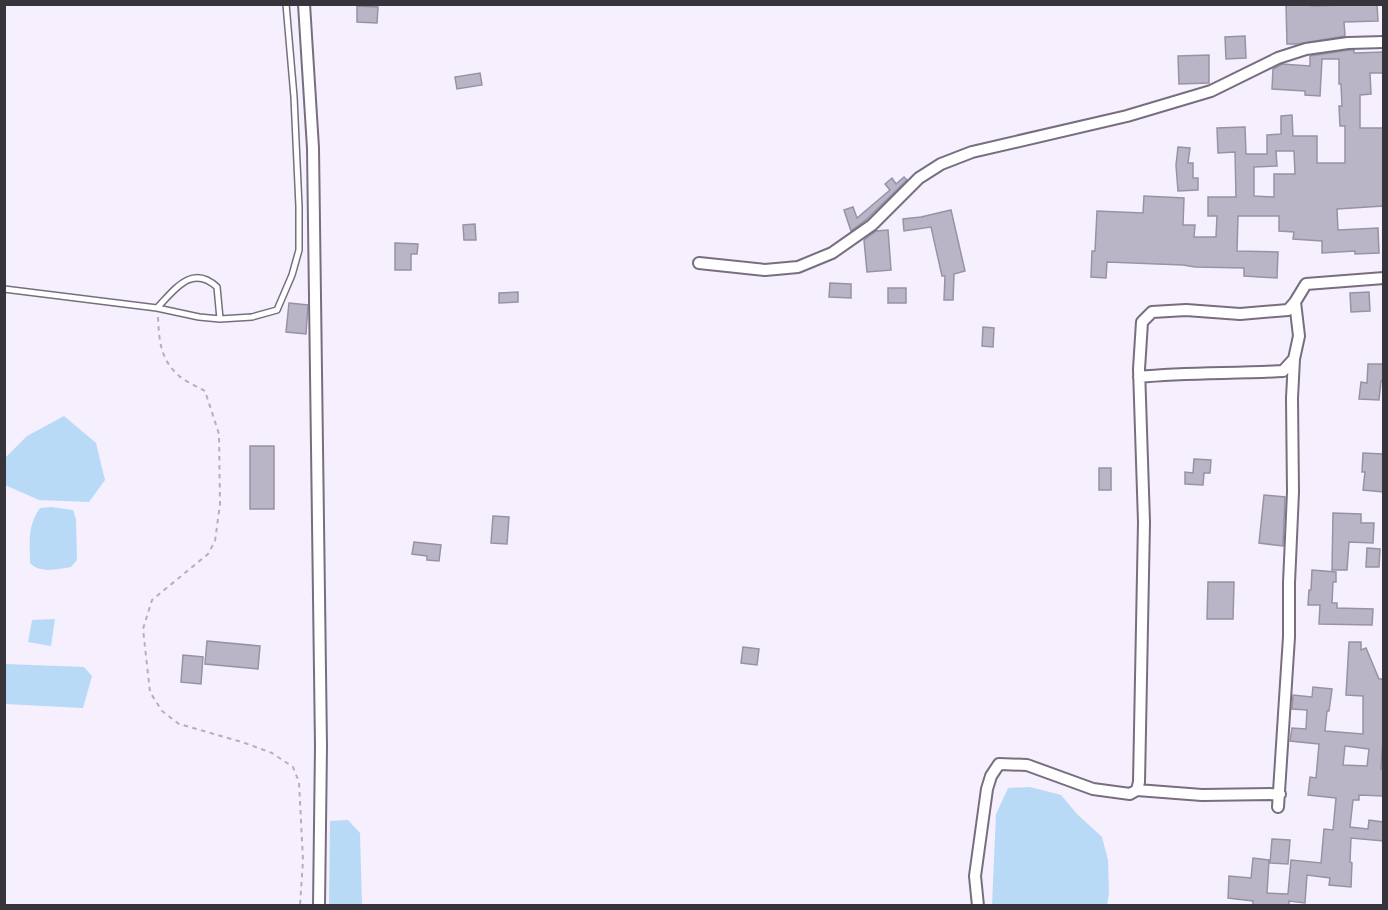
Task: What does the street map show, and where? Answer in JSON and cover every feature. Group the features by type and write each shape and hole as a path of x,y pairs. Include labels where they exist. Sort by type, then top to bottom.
{"street":[{"path":"304,4 313,148 321,746 319,906"},
{"path":"699,263 765,270 798,267 832,253 872,225 919,178 941,164 972,152 1127,116 1211,91 1278,58 1306,49 1348,43 1383,42"},
{"path":"1137,790 1140,783 1144,522 1139,377 1142,322 1152,312 1186,310 1240,314 1288,310 1306,284 1383,278"},
{"path":"1278,807 1289,638 1293,492 1292,398 1294,359 1299,336 1295,302"},
{"path":"1139,377 1283,371 1294,359"},
{"path":"978,906 975,876 987,789 991,776 999,764 1028,765 1093,789 1130,794 1137,790 1202,795 1280,794"}],"lane":[{"path":"4,289 157,308 220,319 252,318 277,310 292,275 298,250 299,207 294,97 286,4"},
{"path":"157,308 184,282 196,277 209,280 218,287 220,319"}],"path":[{"path":"157,308 159,344 167,362 178,375 205,391 212,412 219,434 220,504 215,541 208,554 152,600 143,629 150,692 162,711 179,724 272,753 293,768 299,782 300,793 303,860 300,906"}],"water":[{"path":"64,416 96,443 105,480 89,502 39,500 5,485 5,458 27,436"},
{"path":"40,508 73,510 76,519 77,560 71,567 44,570 30,563 30,535 33,521"},
{"path":"55,619 51,646 28,642 32,620"},
{"path":"4,665 84,667 92,676 83,708 5,704"},
{"path":"1030,787 1061,795 1077,814 1102,837 1108,860 1107,905 992,905 996,814 1008,788"},
{"path":"348,820 360,833 362,905 329,905 330,821"}],"building":[{"path":"1286,4 1312,4 1312,6 1377,4 1378,21 1344,22 1345,36 1287,44"},
{"path":"357,6 378,7 377,23 357,22"},
{"path":"1245,36 1246,58 1226,59 1225,37"},
{"path":"1349,50 1354,50 1354,53 1383,52 1383,73 1370,73 1371,94 1360,95 1360,128 1383,128 1383,206 1337,209 1338,230 1378,228 1379,253 1355,254 1355,251 1322,253 1322,241 1293,239 1294,232 1279,231 1279,216 1238,216 1237,251 1278,252 1277,278 1244,276 1244,268 1107,262 1106,278 1091,277 1097,211 1143,213 1144,196 1184,198 1183,225 1195,225 1194,237 1216,237 1217,216 1208,216 1208,197 1236,197 1235,152 1218,153 1217,128 1245,127 1246,154 1267,154 1267,135 1281,134 1281,116 1292,115 1293,136 1317,136 1317,163 1345,163 1345,126 1340,126 1339,106 1342,106 1339,59 1322,59 1320,96 1305,95 1305,91 1272,89 1273,69 1282,64 1310,66 1310,56","holes":["1276,151 1294,151 1295,174 1274,174 1274,197 1254,196 1254,167 1277,166"]},
{"path":"1209,55 1209,83 1179,84 1178,56"},
{"path":"480,73 482,85 457,89 455,77"},
{"path":"1178,147 1190,148 1188,163 1193,163 1193,178 1198,178 1198,190 1178,191 1176,165"},
{"path":"904,177 907,180 867,219 851,231 844,210 853,207 857,218 890,190 885,184 892,178 896,184"},
{"path":"951,210 965,271 954,274 953,300 944,300 945,276 942,276 931,227 904,231 903,219"},
{"path":"475,224 476,240 464,240 463,225"},
{"path":"888,230 891,270 867,272 864,240 876,231"},
{"path":"395,243 418,244 417,254 411,254 411,270 395,270"},
{"path":"830,283 851,284 851,298 829,297"},
{"path":"888,288 906,288 906,303 888,303"},
{"path":"518,292 518,302 499,303 499,293"},
{"path":"1369,292 1370,311 1351,312 1350,293"},
{"path":"289,303 308,305 306,334 286,332"},
{"path":"983,327 994,328 993,347 982,346"},
{"path":"1368,364 1383,364 1383,381 1381,381 1379,400 1359,399 1361,382 1367,383"},
{"path":"250,446 274,446 274,509 250,509"},
{"path":"1363,453 1383,454 1383,492 1363,490 1365,472 1362,472"},
{"path":"1194,459 1211,460 1210,473 1204,473 1203,485 1185,484 1185,472 1193,473"},
{"path":"1099,468 1111,468 1111,490 1099,490"},
{"path":"1264,495 1285,497 1283,546 1259,543"},
{"path":"1333,513 1361,514 1361,523 1374,523 1373,543 1349,542 1347,570 1332,570"},
{"path":"493,516 509,517 507,544 491,543"},
{"path":"414,542 441,545 439,561 427,560 427,556 412,554"},
{"path":"1367,548 1380,549 1379,567 1366,567"},
{"path":"1312,570 1336,572 1332,603 1337,603 1337,608 1373,609 1372,625 1319,624 1320,605 1308,605"},
{"path":"1208,582 1234,582 1233,619 1207,619"},
{"path":"207,641 260,646 258,669 205,664"},
{"path":"1349,642 1361,642 1361,650 1366,648 1379,679 1383,679 1381,769 1383,769 1383,796 1359,795 1359,800 1353,800 1350,827 1368,829 1369,820 1383,822 1383,841 1351,838 1351,887 1329,885 1330,878 1307,875 1305,903 1289,901 1289,906 1253,906 1253,901 1228,898 1229,876 1251,878 1253,858 1269,860 1267,893 1288,894 1291,860 1321,863 1324,829 1333,830 1336,798 1308,795 1310,777 1316,778 1319,744 1290,741 1292,728 1306,729 1307,710 1292,709 1293,695 1312,697 1313,687 1332,689 1325,731 1363,734 1363,696 1346,695","holes":["1345,746 1369,749 1367,766 1343,765"]},
{"path":"743,647 759,649 757,665 741,663"},
{"path":"183,655 203,657 201,684 181,682"},
{"path":"1272,839 1290,840 1288,864 1270,863"}]}
